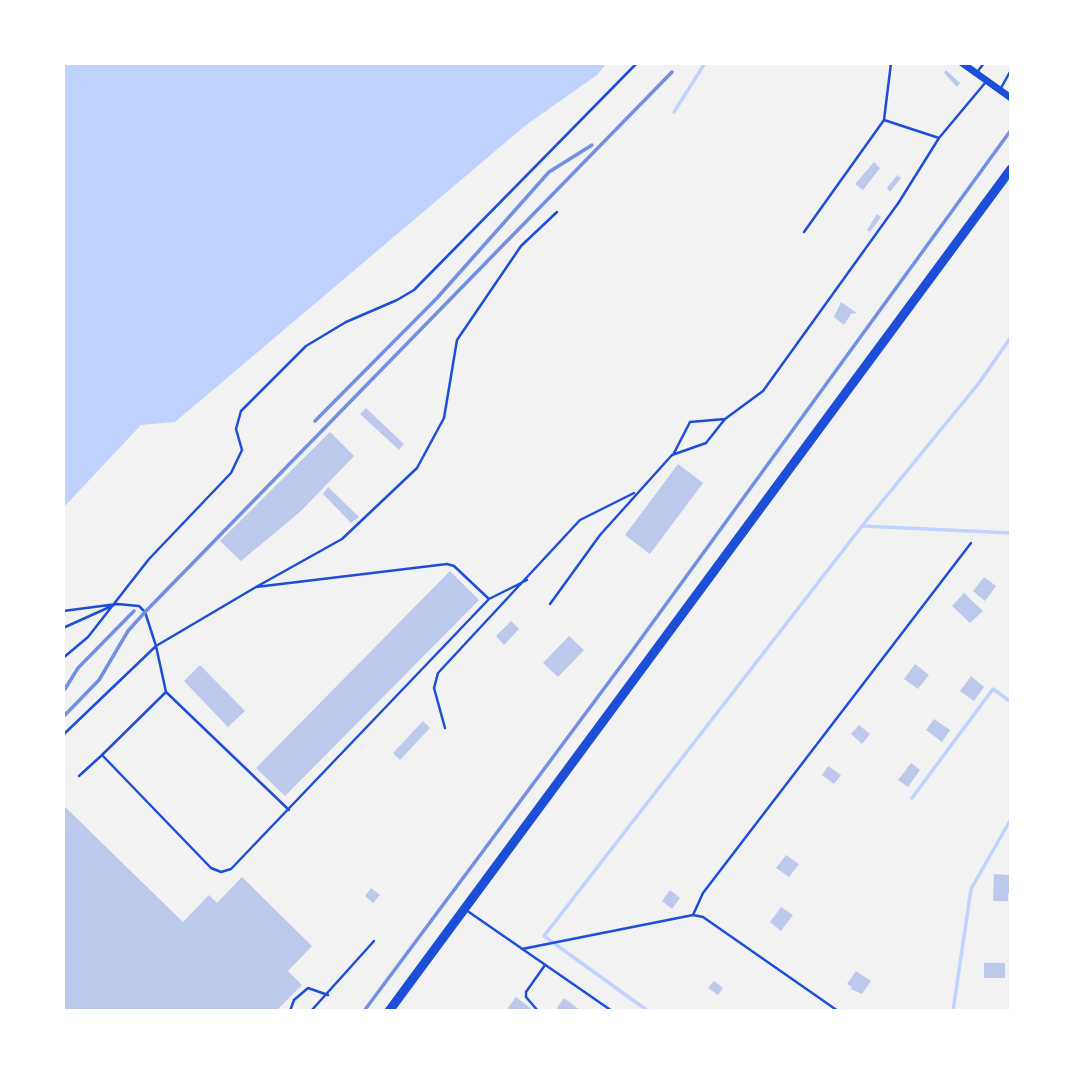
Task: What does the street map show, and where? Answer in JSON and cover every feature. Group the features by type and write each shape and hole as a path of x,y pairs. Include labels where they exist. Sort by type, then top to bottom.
{"main road":[{"path":"389,1011 1011,169"}],"street":[{"path":"962,63 1011,98"}],"lane":[{"path":"63,658 88,637 117,604 149,559 235,468 242,450 236,429 242,411 306,346 346,322 414,290 637,63"},
{"path":"804,232 884,120 891,63"},
{"path":"976,73 984,63"},
{"path":"1000,90 1011,70"},
{"path":"672,455 706,443 726,419 763,391 899,202 939,138 986,81"},
{"path":"884,120 939,138"},
{"path":"63,735 156,646 342,539 417,468 444,418 457,340 521,246 557,212"},
{"path":"550,604 638,491 672,455 690,422 726,419"},
{"path":"445,728 434,688 439,673 580,520 638,491"},
{"path":"693,915 703,893 971,543"},
{"path":"256,587 447,564 454,566 489,599"},
{"path":"103,755 211,868 221,872 231,869 489,599 527,580"},
{"path":"63,628 117,604"},
{"path":"63,611 117,604 139,606 145,612 156,646 166,692 289,810"},
{"path":"79,776 166,692"},
{"path":"466,910 612,1011"},
{"path":"523,949 693,915 703,917 838,1011"},
{"path":"312,1011 374,941"},
{"path":"538,1011 526,997 526,992 545,965"},
{"path":"290,1011 294,1000 308,988 328,995"},
{"path":"602,1011 606,1006"}],"water":[{"path":"63,63 607,63 597,75 526,125 175,422 141,425 63,508"}],"building":[{"path":"946,70 960,83 957,87 944,73"},
{"path":"874,162 880,168 863,190 855,184"},
{"path":"897,175 901,178 890,192 887,188"},
{"path":"877,214 881,217 870,232 867,230"},
{"path":"841,302 857,313 851,314 844,325 834,317"},
{"path":"366,408 404,444 399,450 360,414"},
{"path":"330,432 354,456 301,511 241,561 220,541"},
{"path":"678,464 703,483 650,554 625,535"},
{"path":"328,487 359,517 351,523 323,494"},
{"path":"450,571 479,600 285,796 256,768"},
{"path":"984,577 996,586 985,601 973,591"},
{"path":"964,593 983,611 970,623 952,606"},
{"path":"511,621 519,629 504,645 496,636"},
{"path":"569,636 584,650 558,677 543,663"},
{"path":"915,664 929,675 918,689 904,679"},
{"path":"200,665 245,711 228,727 184,681"},
{"path":"971,676 984,687 974,701 960,691"},
{"path":"934,719 950,730 942,742 926,730"},
{"path":"423,721 430,728 400,760 393,753"},
{"path":"859,725 870,734 862,744 851,734"},
{"path":"911,763 920,770 908,787 898,780"},
{"path":"828,766 841,775 834,784 822,775"},
{"path":"63,805 183,922 209,895 217,903 242,877 312,946 288,971 302,985 276,1011 63,1011"},
{"path":"786,855 799,864 789,877 776,868"},
{"path":"994,874 1009,875 1011,893 1008,893 1008,901 993,901"},
{"path":"371,888 380,895 373,903 365,896"},
{"path":"670,890 680,898 672,909 662,901"},
{"path":"781,907 793,915 781,931 770,922"},
{"path":"984,963 1005,963 1005,978 984,978"},
{"path":"856,971 871,981 862,994 847,984"},
{"path":"714,981 723,988 718,995 708,988"},
{"path":"516,997 534,1011 511,1011 508,1008"},
{"path":"564,998 581,1011 555,1011"}],"waterway":[{"path":"674,112 705,63"},
{"path":"648,1011 544,936 862,526 979,383 1011,337"},
{"path":"863,526 1011,533"},
{"path":"912,798 993,689 1011,702"},
{"path":"953,1011 971,889 1011,819"}],"railway":[{"path":"63,717 99,680 128,631 145,612 672,72"},
{"path":"364,1011 632,651 1011,130"},
{"path":"315,421 437,298 549,172 592,145"},
{"path":"65,689 78,668 134,611"}]}
